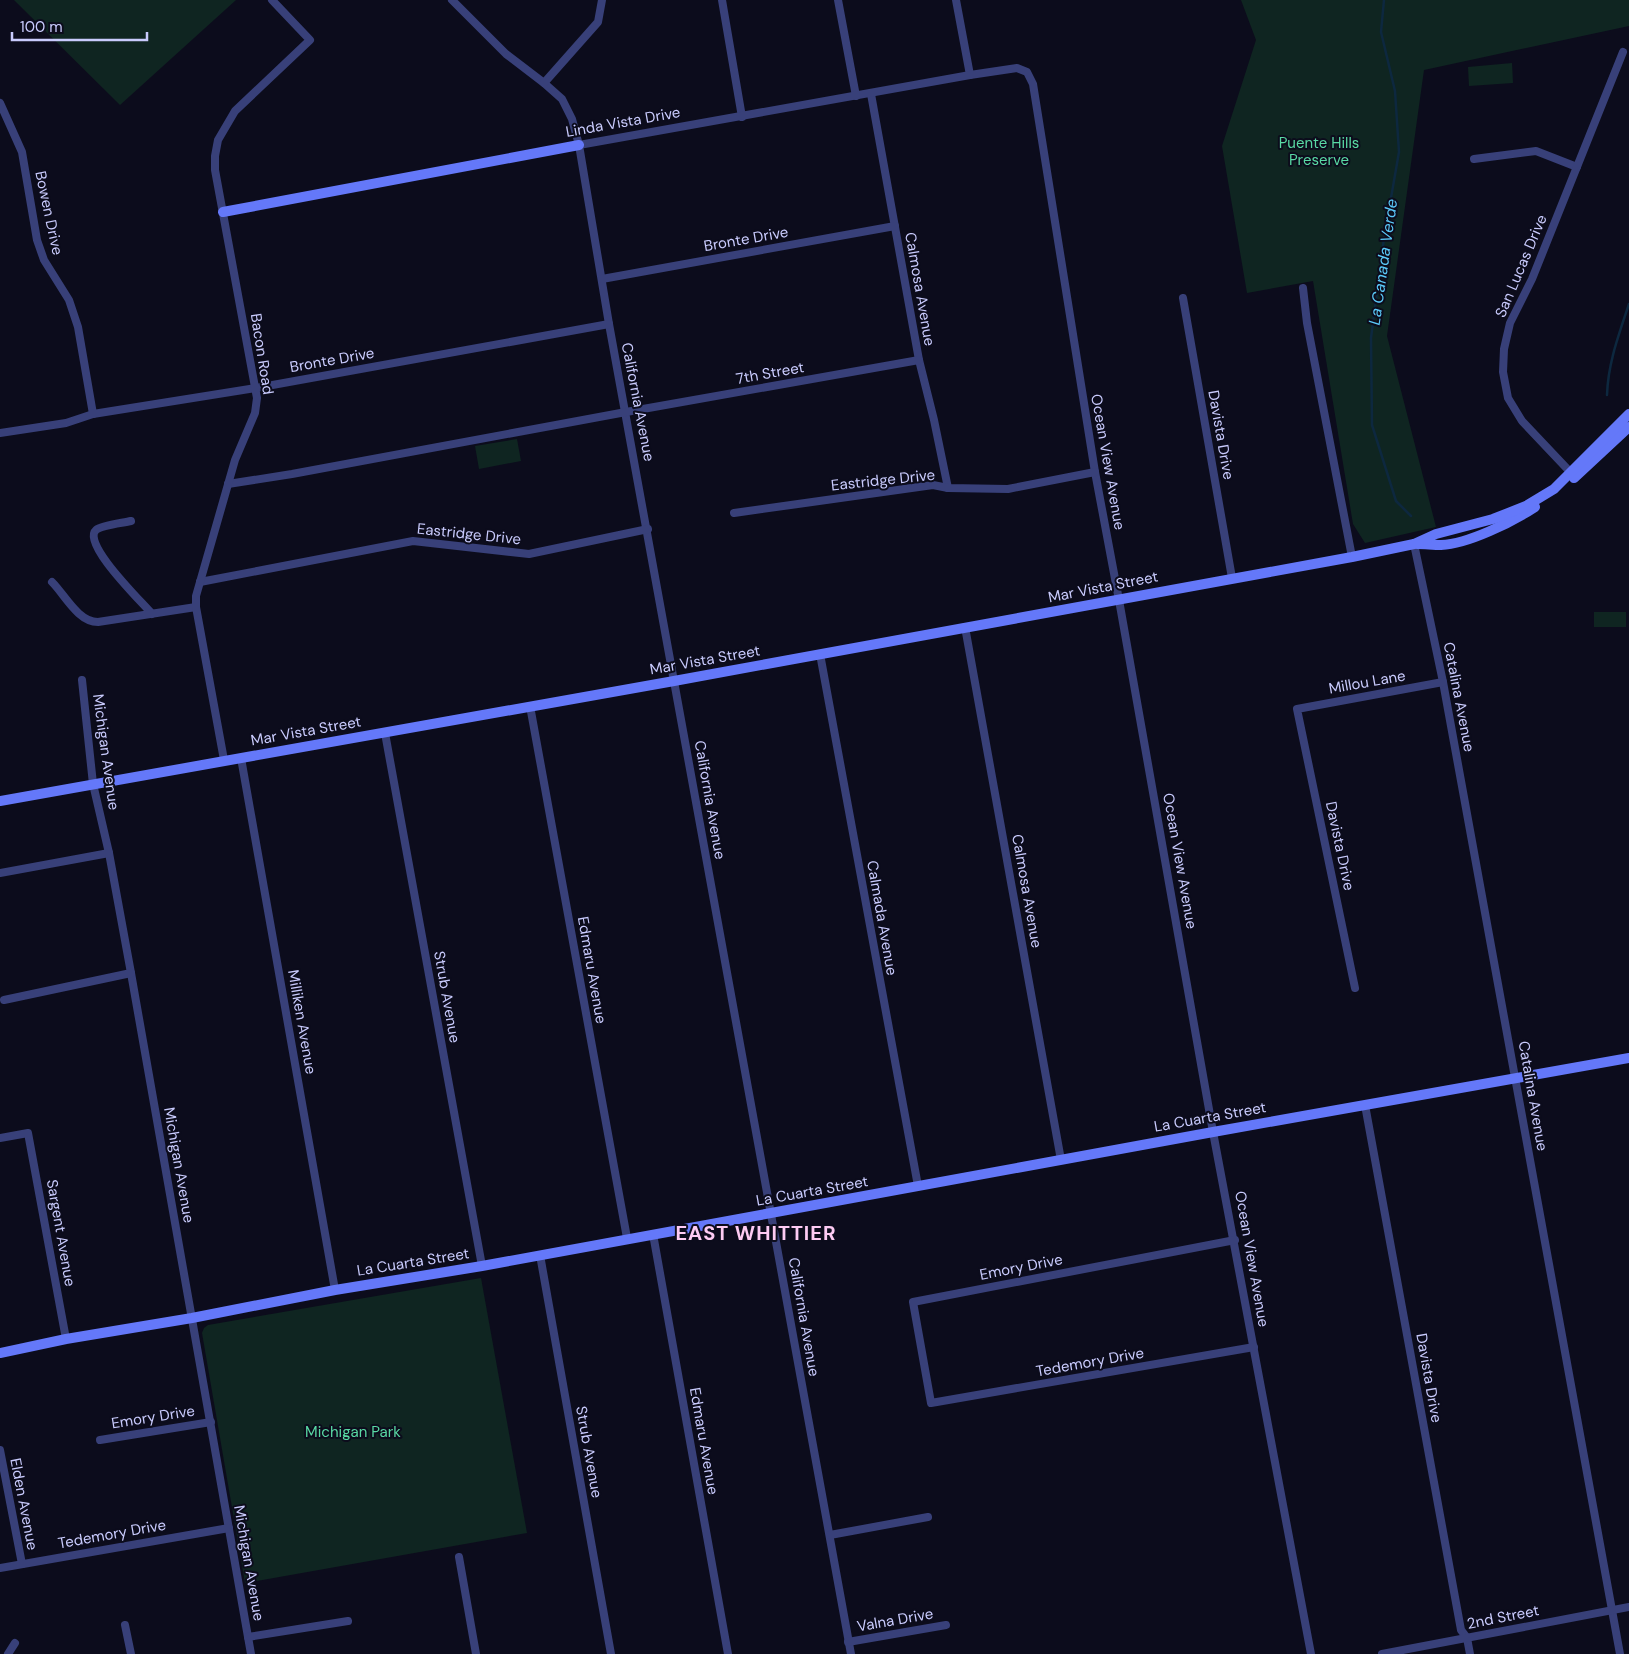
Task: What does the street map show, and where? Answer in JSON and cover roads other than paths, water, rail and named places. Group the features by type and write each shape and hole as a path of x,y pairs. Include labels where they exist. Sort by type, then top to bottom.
{"street":[{"name":"Bacon Road","path":"224,760 196,607 196,596 235,460 255,413 257,398 215,170 215,156 218,140 235,111 310,40 272,0"},
{"name":"California Avenue","path":"452,0 506,54 562,99 568,109 579,145 609,324 648,529 851,1654"},
{"path":"544,83 598,22 602,0"},
{"path":"722,0 742,117"},
{"path":"838,0 856,96"},
{"path":"956,0 970,75"},
{"name":"San Lucas Drive","path":"1572,475 1522,421 1508,398 1503,372 1504,349 1510,322 1532,279 1623,52"},
{"name":"Linda Vista Drive","path":"223,212 579,145 970,75 1017,68 1027,72"},
{"name":"Ocean View Avenue","path":"1027,72 1033,84 1095,472 1310,1654"},
{"name":"Calmosa Avenue","path":"871,94 918,360 934,420 948,488"},
{"name":"Bowen Drive","path":"0,103 22,152 38,240 44,260 69,300 78,327 93,414"},
{"path":"1474,159 1536,151 1577,167"},
{"name":"Bronte Drive","path":"602,279 895,226"},
{"path":"1303,288 1307,323 1352,557"},
{"name":"Davista Drive","path":"1183,298 1232,578"},
{"name":"Bronte Drive","path":"0,432 66,423 93,414 256,388 609,324"},
{"name":"7th Street","path":"228,484 918,360"},
{"name":"Mar Vista Street","path":"0,801 674,681 1414,544 1442,545 1489,531 1525,514 1552,497 1629,414"},
{"name":"Mar Vista Street","path":"1572,475 1629,426"},
{"name":"Eastridge Drive","path":"734,513 933,485 948,488 1008,488 1095,472"},
{"path":"130,521 99,528 93,538 95,545 110,567 152,614"},
{"name":"Eastridge Drive","path":"200,582 413,540 529,554 648,529"},
{"name":"Catalina Avenue","path":"1414,544 1443,682 1620,1654"},
{"path":"52,582 82,616 91,622 196,607"},
{"name":"Calmosa Avenue","path":"965,627 1062,1160"},
{"name":"Calmada Avenue","path":"820,654 918,1186"},
{"name":"Michigan Avenue","path":"82,680 93,784 131,973 251,1654"},
{"name":"Millou Lane","path":"1297,709 1443,682"},
{"name":"Edmaru Avenue","path":"530,706 627,1238"},
{"name":"Davista Drive","path":"1297,709 1355,988"},
{"name":"Strub Avenue","path":"385,733 482,1266"},
{"name":"Milliken Avenue","path":"241,758 335,1290"},
{"path":"0,873 108,853"},
{"path":"4,1000 131,973"},
{"name":"La Cuarta Street","path":"0,1353 66,1339 192,1318 335,1290 482,1266 627,1238 772,1214 1214,1132 1629,1058"},
{"name":"Davista Drive","path":"1365,1105 1461,1630 1467,1638 1470,1654"},
{"name":"Sargent Avenue","path":"0,1138 28,1133 66,1339"},
{"name":"Edmaru Avenue","path":"653,1234 728,1654"},
{"name":"Emory Drive","path":"931,1403 913,1302 1235,1240"},
{"name":"Strub Avenue","path":"540,1255 611,1654"},
{"name":"Tedemory Drive","path":"931,1403 1254,1347"},
{"name":"Emory Drive","path":"100,1440 211,1422"},
{"name":"Elden Avenue","path":"0,1450 22,1564"},
{"path":"830,1535 928,1517"},
{"name":"Tedemory Drive","path":"0,1568 229,1528"},
{"path":"459,1557 476,1654"},
{"name":"2nd Street","path":"1382,1654 1629,1607"},
{"path":"248,1638 348,1621"},
{"path":"125,1625 131,1654"},
{"name":"Valna Drive","path":"848,1642 946,1625"},
{"path":"8,1654 15,1643"}],"waterway":[{"name":"La Canada Verde","path":"1384,0 1381,32 1395,91 1399,152 1384,238 1371,338 1372,425 1396,501 1411,516"},
{"path":"1607,395 1612,360 1629,304"}],"district":[{"name":"EAST WHITTIER","path":"756,1233"}],"park label":[{"name":"Puente Hills Preserve","path":"1319,152"},
{"name":"Michigan Park","path":"353,1432"}]}
